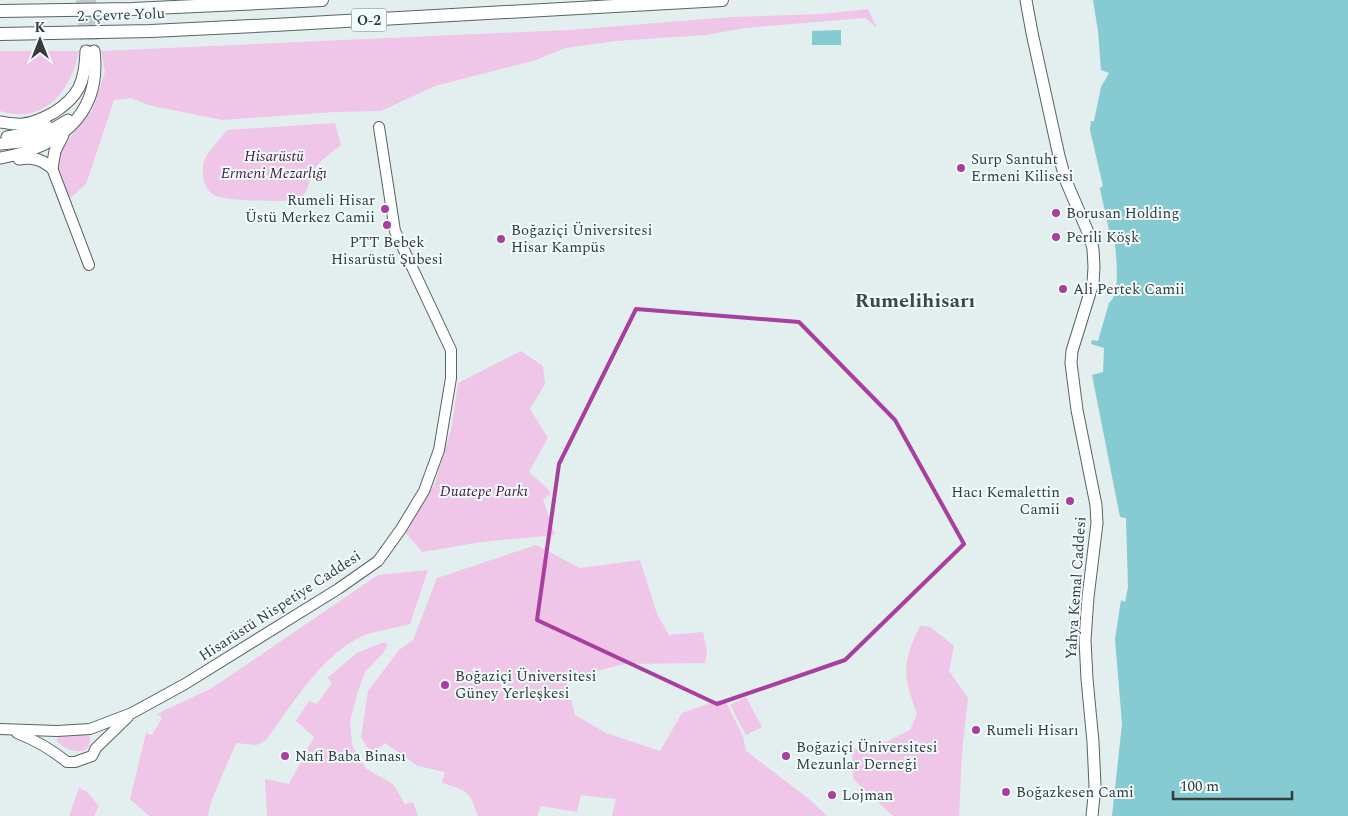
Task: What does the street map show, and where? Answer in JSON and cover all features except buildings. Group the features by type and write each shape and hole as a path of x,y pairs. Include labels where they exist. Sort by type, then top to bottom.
{"highway":[{"name":"2. Çevre Yolu","path":"0,11 132,9 322,0"},
{"name":"2. Çevre Yolu","path":"0,35 274,25 722,0"}],"main road":[{"name":"Yahya Kemal Caddesi","path":"1026,0 1059,156 1066,181 1090,236 1093,248 1093,283 1074,345 1071,363 1080,427 1096,505 1097,523 1085,640 1095,786 1092,816"},
{"path":"0,137 34,132 50,124 65,111 81,84 90,51 96,66 95,83 91,97 82,114 66,131 52,141 34,149 0,159"},
{"path":"0,144 33,141 66,122 91,97"},
{"path":"0,122 22,124 42,119 72,100"},
{"name":"Hisarüstü Nispetiye Caddesi","path":"4,730 57,731 90,729 132,713 260,639 378,561 401,529 424,491 439,450 450,378 450,350 395,231 379,128"},
{"path":"66,131 55,151 52,168 89,265"},
{"path":"0,159 40,159 52,168"},
{"name":"Hisarüstü Nispetiye Caddesi","path":"4,730 34,740 52,750 67,762 75,762 92,756 96,748 132,713"},
{"path":"90,729 95,735 96,748"},
{"path":"52,750 50,745 57,731"}],"highlighted area":[{"path":"636,309 799,322 895,420 964,544 845,660 717,704 537,620 559,464"}],"green space":[{"path":"868,9 877,28 865,18 745,28 706,35 616,41 565,48 536,60 435,86 381,111 335,112 222,120 148,105 132,98 114,100 86,184 68,200 57,168 60,154 80,122 92,111 105,72 101,51 568,30 732,17 822,14"},
{"path":"0,51 79,51 70,79 53,101 43,109 30,113 16,114 0,111"},
{"name":"Hisarüstü Ermeni Mezarlığı","path":"335,123 341,145 317,166 308,188 298,201 230,199 214,195 205,185 203,175 204,161 211,149 227,130"},
{"name":"Duatepe Parkı","path":"521,351 543,366 545,384 530,409 548,438 529,472 551,494 543,499 555,535 482,542 422,552 405,532 435,483 452,426 458,383"},
{"path":"536,545 580,568 640,560 657,614 669,635 703,632 707,652 705,663 624,664 566,679 575,715 606,733 660,751 682,713 719,700 726,702 743,736 746,751 809,799 827,816 612,816 616,799 581,795 577,812 541,806 537,816 478,816 473,802 466,793 442,783 445,772 418,766 385,743 372,755 361,737 368,691 399,650 413,640 437,578"},
{"path":"428,570 410,624 370,633 350,643 322,666 298,695 266,740 257,745 236,743 211,802 208,816 149,816 130,799 146,733 152,735 162,718 157,714 212,688 378,575"},
{"path":"920,626 930,627 954,646 949,671 968,698 962,753 959,816 893,816 853,779 852,750 886,742 910,730 917,714 909,689 906,670 910,651"},
{"path":"384,642 388,645 365,672 357,694 350,722 352,745 366,769 393,784 405,804 413,802 418,816 267,816 265,779 289,784 314,737 296,721 309,701 317,704 332,683 327,678 357,653"},
{"path":"746,697 762,727 746,735 730,705"},
{"path":"88,735 90,737 90,744 83,751 66,748 56,740 59,737"},
{"path":"79,788 86,791 99,806 94,816 69,816"}],"water":[{"path":"1093,0 1348,0 1348,816 1112,816 1122,724 1115,639 1121,600 1125,602 1128,587 1126,518 1120,517 1092,375 1103,372 1104,348 1091,344 1092,340 1098,341 1109,303 1115,292 1117,275 1115,243 1110,242 1100,188 1103,186 1090,130 1091,121 1094,121 1101,87 1109,73 1101,70"},
{"path":"841,30 841,45 812,45 812,31"}],"tunnel":[{"path":"81,0 86,51"},
{"path":"91,0 94,51"}],"place":[{"name":"Surp Santuht Ermeni Kilisesi","path":"961,168"},
{"name":"Rumeli Hisar Üstü Merkez Camii","path":"385,209"},
{"name":"Borusan Holding","path":"1056,213"},
{"name":"PTT Bebek Hisarüstü Şubesi","path":"387,225"},
{"name":"Perili Köşk","path":"1056,237"},
{"name":"Boğaziçi Üniversitesi Hisar Kampüs","path":"501,239"},
{"name":"Ali Pertek Camii","path":"1063,289"},
{"name":"Hacı Kemalettin Camii","path":"1070,501"},
{"name":"Boğaziçi Üniversitesi Güney Yerleşkesi","path":"445,685"},
{"name":"Rumeli Hisarı","path":"976,730"},
{"name":"Nafi Baba Binası","path":"285,756"},
{"name":"Boğaziçi Üniversitesi Mezunlar Derneği","path":"786,756"},
{"name":"Boğazkesen Cami","path":"1006,792"},
{"name":"Lojman","path":"832,795"}],"district":[{"name":"Rumelihisarı","path":"915,301"}]}
